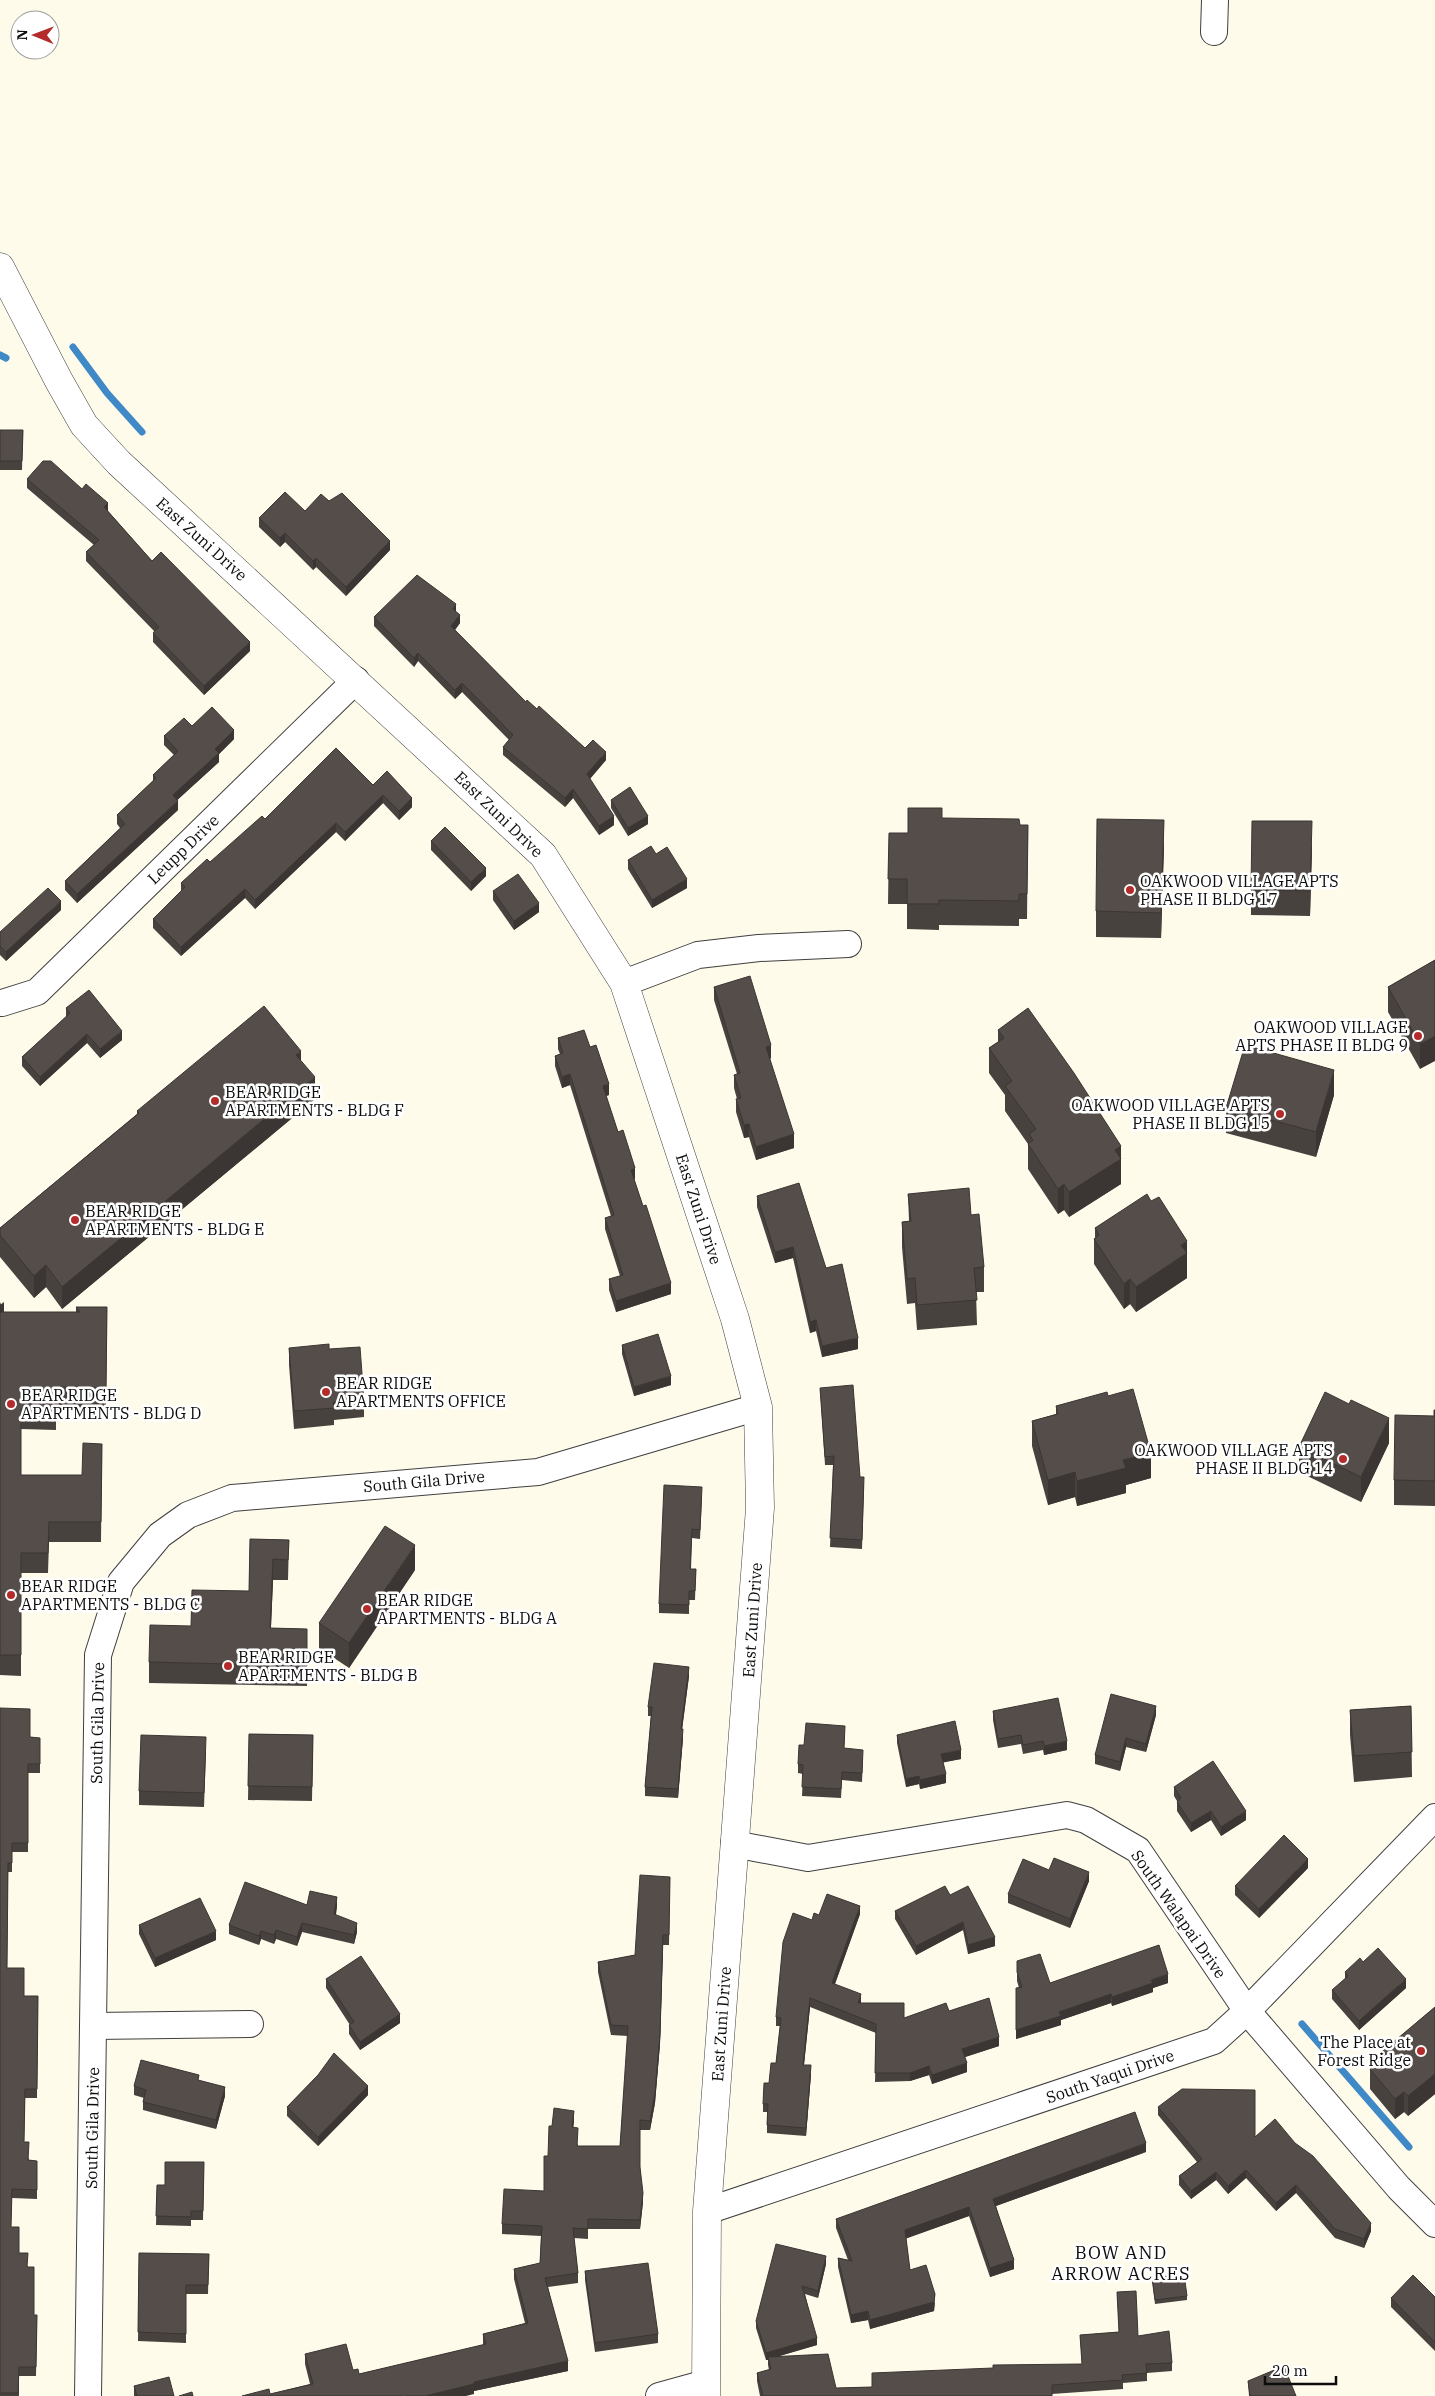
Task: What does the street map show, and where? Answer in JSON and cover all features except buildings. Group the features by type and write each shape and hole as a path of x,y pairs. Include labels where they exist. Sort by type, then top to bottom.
{"street":[{"path":"1214,32 1215,0"},
{"name":"East Zuni Drive","path":"0,268 58,381 84,424 119,463 356,680 543,855 624,983 735,1319 758,1407 760,1508 707,2211 706,2389"},
{"name":"Leupp Drive","path":"2,1003 37,992 356,680"},
{"path":"624,983 698,955 759,948 848,944"},
{"name":"South Gila Drive","path":"88,2396 98,1655 121,1582 160,1535 188,1514 232,1498 538,1472 758,1407"},
{"name":"South Walapai Drive","path":"734,1844 808,1858 1067,1816 1086,1820 1138,1850 1247,2011 1399,2188 1435,2224"},
{"name":"South Yaqui Drive","path":"707,2211 1214,2041 1247,2011 1435,1817"},
{"path":"94,2026 250,2024"},
{"path":"659,2396 706,2389"}],"waterway":[{"path":"73,347 107,393 142,432"},
{"path":"0,355 6,358"},
{"path":"1302,2024 1409,2147"}],"place":[{"name":"OAKWOOD VILLAGE APTS PHASE II BLDG 17","path":"1130,890"},
{"name":"OAKWOOD VILLAGE APTS PHASE II BLDG 9","path":"1418,1036"},
{"name":"BEAR RIDGE APARTMENTS - BLDG F","path":"215,1101"},
{"name":"OAKWOOD VILLAGE APTS PHASE II BLDG 15","path":"1280,1114"},
{"name":"BEAR RIDGE APARTMENTS - BLDG E","path":"75,1220"},
{"name":"BEAR RIDGE APARTMENTS OFFICE","path":"326,1392"},
{"name":"BEAR RIDGE APARTMENTS - BLDG D","path":"11,1404"},
{"name":"OAKWOOD VILLAGE APTS PHASE II BLDG 14","path":"1343,1459"},
{"name":"BEAR RIDGE APARTMENTS - BLDG C","path":"11,1595"},
{"name":"BEAR RIDGE APARTMENTS - BLDG A","path":"367,1609"},
{"name":"BEAR RIDGE APARTMENTS - BLDG B","path":"228,1666"},
{"name":"The Place at Forest Ridge","path":"1421,2051"}],"district":[{"name":"BOW AND ARROW ACRES","path":"1121,2262"}]}
